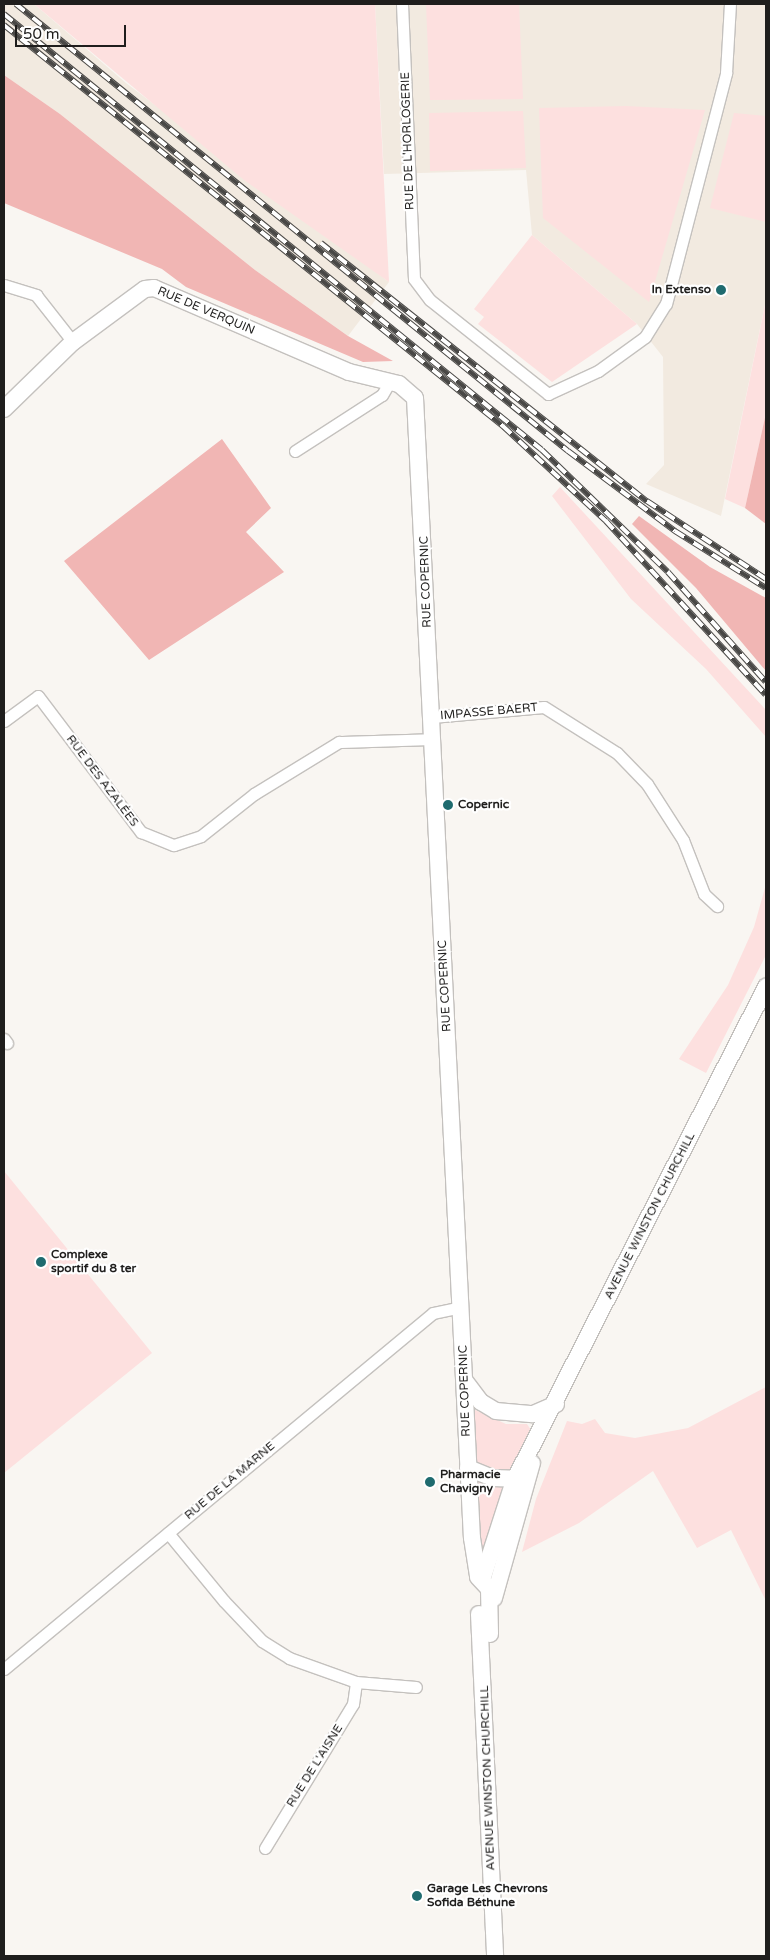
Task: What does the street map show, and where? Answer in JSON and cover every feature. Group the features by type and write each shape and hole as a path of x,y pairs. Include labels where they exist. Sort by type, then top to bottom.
{"street":[{"name":"RUE DE L'HORLOGERIE","path":"402,4 414,279 430,300 548,394 598,371 645,337 666,304 718,109 730,45 730,4"},
{"path":"4,285 36,295 73,342"},
{"name":"RUE DE VERQUIN","path":"4,408 73,342 144,289 154,288 349,372 390,381 410,392"},
{"path":"295,451 382,395 390,381"},
{"name":"RUE COPERNIC","path":"410,392 418,408 472,1538 482,1580"},
{"name":"RUE DES AZALÉES","path":"4,721 38,696 142,832 159,843 174,845 201,836 240,805 338,742 433,739"},
{"name":"IMPASSE BAERT","path":"432,717 544,708 609,748 647,784 683,840 704,894 717,906"},
{"name":"AVENUE WINSTON CHURCHILL","path":"495,1956 483,1659 479,1639 482,1580 521,1480 556,1404 766,987"},
{"name":"RUE DE LA MARNE","path":"4,1669 433,1313 461,1307"},
{"path":"465,1381 481,1402 496,1411 534,1414 556,1404"},
{"path":"468,1468 521,1480"},
{"name":"AVENUE WINSTON CHURCHILL","path":"483,1659 490,1634 497,1577 521,1480"},
{"path":"168,1533 262,1641 320,1672 356,1682 416,1687"},
{"path":"482,1580 489,1589 490,1634"},
{"name":"RUE DE L'AISNE","path":"265,1848 353,1704 356,1682"}],"shaded area":[{"path":"4,4 34,4 126,83 389,282 348,336 255,270 60,114 4,75"},
{"path":"34,4 375,4 389,282 244,180"},
{"path":"375,4 766,4 766,300 721,516 646,484 664,465 663,357 637,324 532,235 526,170 384,174"},
{"path":"426,4 519,4 523,99 430,100"},
{"path":"4,75 60,114 255,270 348,336 393,361 363,362 186,287 162,269 4,203"},
{"path":"626,106 705,110 649,302 543,218 539,108"},
{"path":"523,111 526,168 430,171 429,113"},
{"path":"734,113 766,116 766,222 710,208"},
{"path":"532,235 637,324 552,382 478,324 484,317 474,309"},
{"path":"766,300 766,413 745,508 725,499"},
{"path":"766,413 766,524 745,508"},
{"path":"222,439 271,508 246,532 284,572 149,660 64,561"},
{"path":"560,487 766,710 766,737 706,669 631,599 552,496"},
{"path":"639,516 710,567 766,598 766,671 696,588 632,524"},
{"path":"766,884 766,955 706,1073 679,1059 728,985 754,927"},
{"name":"Complexe sportif du 8 ter","path":"4,1171 152,1353 4,1473"},
{"path":"766,1387 766,1601 731,1530 697,1548 653,1471 579,1523 522,1552 536,1499 567,1421 582,1424 595,1419 605,1433 635,1438 688,1428"},
{"path":"473,1409 506,1424 527,1424 531,1430 512,1472 506,1475 471,1464"},
{"path":"474,1477 507,1485 484,1552 480,1550"}],"railway":[{"path":"16,4 568,451 675,531 766,588"},
{"path":"4,14 542,450 668,572 766,682"},
{"path":"4,25 503,426 606,521 766,695"},
{"path":"321,243 647,501 766,579"}],"place":[{"name":"In Extenso","path":"721,290"},
{"name":"Copernic","path":"448,805"},
{"name":"Complexe sportif du 8 ter","path":"41,1262"},
{"name":"Pharmacie Chavigny","path":"430,1482"},
{"name":"Garage Les Chevrons Sofida Béthune","path":"417,1896"}]}
